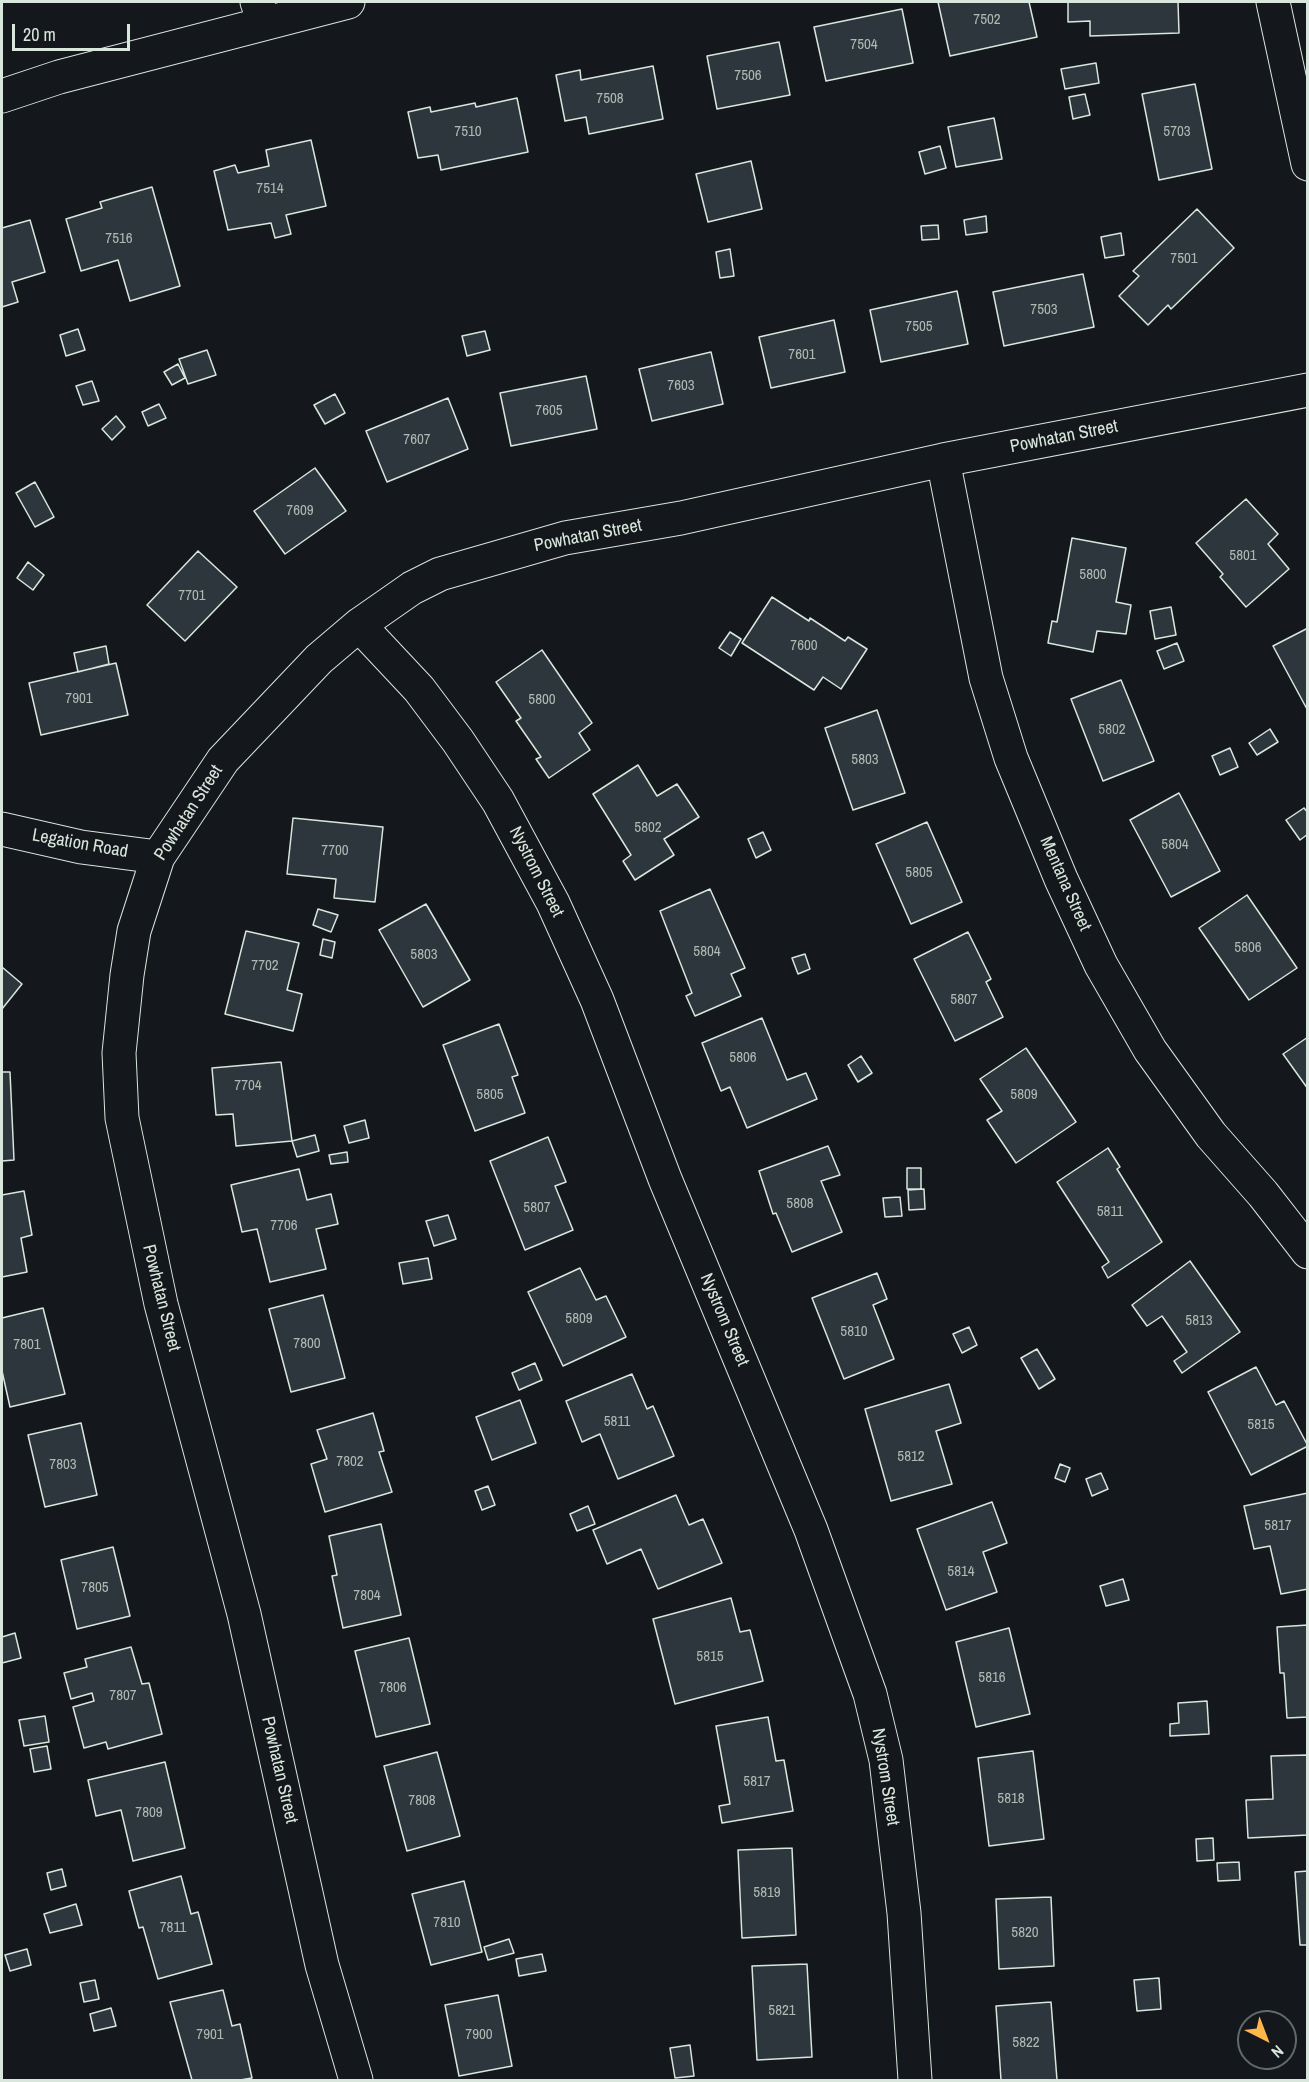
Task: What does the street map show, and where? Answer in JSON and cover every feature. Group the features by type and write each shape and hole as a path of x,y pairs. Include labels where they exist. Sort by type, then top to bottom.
{"street":[{"path":"2,96 261,12 348,2"},
{"path":"1273,2 1308,164"},
{"name":"Powhatan Street","path":"356,2080 322,1965 244,1614 161,1304 122,1118 118,1053 127,975 134,931 158,857 223,760 319,659 359,625 411,588 440,574 565,538 681,518 944,460 1308,390"},
{"name":"Mentana Street","path":"944,460 986,678 1011,758 1066,890 1101,965 1150,1050 1211,1136 1263,1194 1308,1252"},
{"name":"Nystrom Street","path":"359,625 419,688 458,741 498,801 553,903 597,1000 665,1179 811,1530 870,1694 886,1760 904,1913 915,2080"},
{"name":"Legation Road","path":"2,829 81,847 158,857"}],"building":[{"path":"938,2 1029,2 1037,37 950,56"},
{"path":"1068,2 1178,2 1179,33 1090,36 1090,21 1068,22"},
{"path":"902,9 913,63 826,81 814,27"},
{"path":"779,42 790,95 717,109 707,56"},
{"path":"1096,63 1099,83 1065,89 1061,69"},
{"path":"653,66 663,119 589,134 586,117 565,121 556,75 580,70 581,80"},
{"path":"1195,84 1212,169 1159,180 1142,94"},
{"path":"1085,94 1090,115 1073,119 1069,97"},
{"path":"517,98 528,152 441,170 438,155 418,158 408,112 430,107 431,112 475,103 476,107"},
{"path":"994,118 1002,159 956,167 948,127"},
{"path":"311,140 326,206 286,215 291,234 275,238 271,223 228,230 214,171 235,165 238,173 269,166 266,150"},
{"path":"940,146 946,168 925,174 919,152"},
{"path":"751,161 762,209 708,222 696,174"},
{"path":"152,187 180,286 130,301 118,260 81,271 66,219 102,208 100,202"},
{"path":"1197,209 1234,248 1171,309 1168,305 1148,325 1119,296 1139,276 1133,271"},
{"path":"986,216 987,232 966,235 964,220"},
{"path":"30,220 45,272 12,282 18,302 2,307 2,228"},
{"path":"938,225 939,239 922,240 921,226"},
{"path":"1121,233 1124,255 1105,258 1101,237"},
{"path":"730,249 734,276 720,278 716,252"},
{"path":"1083,274 1094,327 1004,346 993,292"},
{"path":"957,291 968,344 881,362 870,310"},
{"path":"834,320 845,372 771,388 759,337"},
{"path":"78,329 85,350 66,356 60,335"},
{"path":"485,331 490,350 467,356 462,336"},
{"path":"207,350 216,375 188,384 179,359"},
{"path":"711,352 723,404 652,421 639,369"},
{"path":"178,364 185,378 172,385 164,372"},
{"path":"586,376 597,429 511,446 500,393"},
{"path":"92,381 99,401 83,405 76,386"},
{"path":"335,394 345,413 325,424 314,405"},
{"path":"448,398 468,449 387,482 366,431"},
{"path":"159,404 166,418 148,426 142,412"},
{"path":"116,416 125,427 112,440 102,429"},
{"path":"315,468 346,511 285,554 254,511"},
{"path":"35,482 54,517 35,527 16,493"},
{"path":"1246,499 1278,534 1268,544 1289,569 1246,607 1220,577 1223,574 1196,543"},
{"path":"1072,538 1126,548 1116,602 1131,605 1126,634 1097,631 1093,652 1048,643 1052,621 1057,622"},
{"path":"198,551 237,587 185,641 147,605"},
{"path":"28,562 44,575 33,590 17,578"},
{"path":"772,597 845,641 848,637 867,649 841,689 823,677 814,690 742,643"},
{"path":"1171,607 1176,635 1155,639 1150,611"},
{"path":"1308,628 1308,711 1273,646"},
{"path":"730,632 741,639 731,656 719,648"},
{"path":"1177,643 1184,661 1164,669 1157,651"},
{"path":"106,646 109,664 78,672 74,653"},
{"path":"542,650 592,723 579,733 590,750 549,778 536,759 541,757 516,721 521,718 496,682"},
{"path":"116,663 128,715 41,735 29,683"},
{"path":"1121,680 1154,761 1103,781 1071,699"},
{"path":"877,710 905,793 853,810 825,728"},
{"path":"1270,729 1278,742 1257,755 1249,743"},
{"path":"1230,748 1238,767 1220,775 1212,756"},
{"path":"638,765 657,796 677,784 699,817 664,839 674,855 635,880 623,861 631,855 593,794"},
{"path":"1179,793 1220,871 1171,897 1130,820"},
{"path":"1304,808 1308,813 1308,834 1300,840 1286,820"},
{"path":"293,818 383,827 375,902 334,898 336,879 287,874"},
{"path":"927,822 962,902 911,924 876,844"},
{"path":"763,832 771,850 756,858 748,839"},
{"path":"710,889 745,968 731,974 741,996 695,1016 686,996 692,993 660,911"},
{"path":"1247,895 1297,968 1249,1000 1199,928"},
{"path":"426,904 470,980 423,1007 379,930"},
{"path":"318,909 338,915 331,932 313,925"},
{"path":"246,931 299,943 287,990 302,994 293,1031 225,1014"},
{"path":"968,932 991,979 986,982 1003,1017 955,1041 914,959"},
{"path":"323,939 335,942 332,958 320,955"},
{"path":"805,954 810,969 798,974 792,958"},
{"path":"2,967 22,984 2,1009"},
{"path":"762,1018 787,1080 806,1073 817,1099 747,1128 730,1087 721,1091 702,1043"},
{"path":"499,1024 518,1075 512,1077 525,1113 475,1131 443,1045"},
{"path":"1308,1037 1308,1089 1283,1054"},
{"path":"1026,1048 1076,1122 1016,1163 987,1120 1002,1111 980,1079"},
{"path":"861,1056 872,1073 858,1082 848,1065"},
{"path":"281,1062 292,1141 236,1146 233,1114 216,1115 212,1068"},
{"path":"2,1072 10,1072 14,1160 2,1161"},
{"path":"365,1120 369,1138 349,1143 344,1126"},
{"path":"315,1135 319,1151 297,1157 292,1141"},
{"path":"548,1137 566,1182 555,1186 573,1230 525,1250 490,1161"},
{"path":"828,1146 840,1175 821,1181 842,1232 792,1252 776,1213 773,1214 759,1171"},
{"path":"1108,1148 1120,1167 1117,1169 1162,1242 1108,1278 1102,1267 1109,1262 1057,1182"},
{"path":"347,1152 348,1162 331,1164 329,1155"},
{"path":"907,1168 921,1168 921,1189 907,1189"},
{"path":"299,1169 307,1200 331,1194 338,1224 316,1229 326,1269 270,1282 257,1229 242,1232 231,1185"},
{"path":"924,1189 925,1209 909,1210 908,1190"},
{"path":"24,1191 32,1235 21,1238 27,1272 2,1277 2,1195"},
{"path":"900,1197 902,1216 885,1217 883,1198"},
{"path":"448,1215 456,1239 434,1246 426,1221"},
{"path":"428,1258 432,1279 403,1284 399,1263"},
{"path":"1190,1261 1240,1332 1182,1373 1174,1361 1187,1352 1162,1316 1147,1326 1132,1305"},
{"path":"580,1268 596,1300 606,1296 626,1337 563,1366 528,1292"},
{"path":"877,1273 887,1299 873,1305 894,1359 844,1379 812,1298"},
{"path":"323,1295 345,1378 291,1392 269,1309"},
{"path":"43,1308 65,1394 10,1407 2,1371 2,1318"},
{"path":"969,1327 977,1345 962,1353 953,1334"},
{"path":"1037,1349 1055,1379 1039,1389 1021,1358"},
{"path":"535,1363 542,1380 519,1390 512,1373"},
{"path":"1256,1367 1276,1405 1284,1401 1308,1446 1251,1475 1208,1392"},
{"path":"632,1374 647,1409 653,1406 674,1456 618,1479 600,1434 582,1442 566,1401"},
{"path":"949,1384 961,1423 936,1431 952,1484 891,1501 865,1409"},
{"path":"520,1400 536,1443 492,1460 476,1417"},
{"path":"373,1413 384,1451 379,1452 392,1492 325,1512 311,1464 327,1459 317,1430"},
{"path":"81,1423 97,1495 45,1507 28,1435"},
{"path":"1060,1464 1070,1468 1065,1482 1055,1478"},
{"path":"1101,1473 1108,1489 1092,1496 1086,1479"},
{"path":"488,1486 495,1505 482,1510 475,1491"},
{"path":"1308,1493 1308,1589 1281,1594 1270,1546 1254,1549 1244,1506"},
{"path":"676,1495 689,1525 703,1519 722,1563 658,1589 641,1549 607,1564 593,1530"},
{"path":"992,1502 1007,1543 983,1552 997,1592 946,1610 917,1529"},
{"path":"588,1506 595,1524 577,1531 570,1514"},
{"path":"381,1524 401,1615 343,1628 332,1576 337,1575 329,1536"},
{"path":"113,1547 130,1616 77,1629 61,1560"},
{"path":"1123,1579 1129,1600 1106,1606 1100,1586"},
{"path":"731,1598 740,1632 750,1630 763,1681 675,1704 653,1619"},
{"path":"1308,1625 1308,1717 1287,1718 1284,1673 1280,1673 1277,1627"},
{"path":"1009,1628 1030,1714 976,1727 956,1642"},
{"path":"15,1633 21,1658 2,1663 2,1637"},
{"path":"409,1638 430,1724 376,1737 355,1651"},
{"path":"131,1647 142,1684 149,1683 162,1734 108,1749 106,1742 84,1748 73,1707 94,1701 92,1693 71,1699 64,1673 87,1667 85,1659"},
{"path":"1207,1701 1209,1734 1170,1736 1170,1724 1179,1723 1178,1703"},
{"path":"45,1716 49,1742 24,1746 19,1720"},
{"path":"768,1717 776,1761 784,1760 793,1811 722,1823 719,1806 730,1804 716,1726"},
{"path":"47,1746 51,1769 34,1772 30,1749"},
{"path":"1033,1751 1044,1839 989,1846 978,1758"},
{"path":"437,1752 460,1836 407,1851 384,1766"},
{"path":"1308,1755 1308,1835 1248,1838 1246,1800 1273,1799 1271,1756"},
{"path":"165,1762 185,1848 133,1861 121,1810 96,1816 88,1780"},
{"path":"1213,1838 1214,1860 1197,1861 1196,1839"},
{"path":"792,1848 796,1935 742,1938 738,1850"},
{"path":"1239,1862 1240,1880 1218,1881 1217,1863"},
{"path":"62,1869 66,1886 51,1890 47,1873"},
{"path":"1308,1871 1308,1945 1300,1945 1295,1872"},
{"path":"181,1876 191,1914 198,1912 212,1964 158,1979 143,1927 139,1928 129,1891"},
{"path":"464,1881 482,1952 431,1965 412,1894"},
{"path":"1051,1897 1054,1966 999,1969 996,1899"},
{"path":"76,1904 82,1925 50,1933 44,1914"},
{"path":"509,1939 514,1953 488,1960 484,1947"},
{"path":"27,1949 31,1965 10,1971 5,1955"},
{"path":"542,1954 546,1971 519,1976 516,1959"},
{"path":"807,1964 812,2057 757,2060 752,1966"},
{"path":"1159,1978 1161,2009 1137,2011 1134,1980"},
{"path":"95,1980 99,1999 84,2002 80,1983"},
{"path":"223,1990 232,2026 240,2024 252,2078 192,2080 170,2002"},
{"path":"498,1995 512,2066 459,2076 445,2005"},
{"path":"1051,2002 1057,2080 1001,2080 996,2006"},
{"path":"111,2008 116,2026 94,2031 90,2014"},
{"path":"690,2045 694,2076 675,2078 670,2048"}]}
